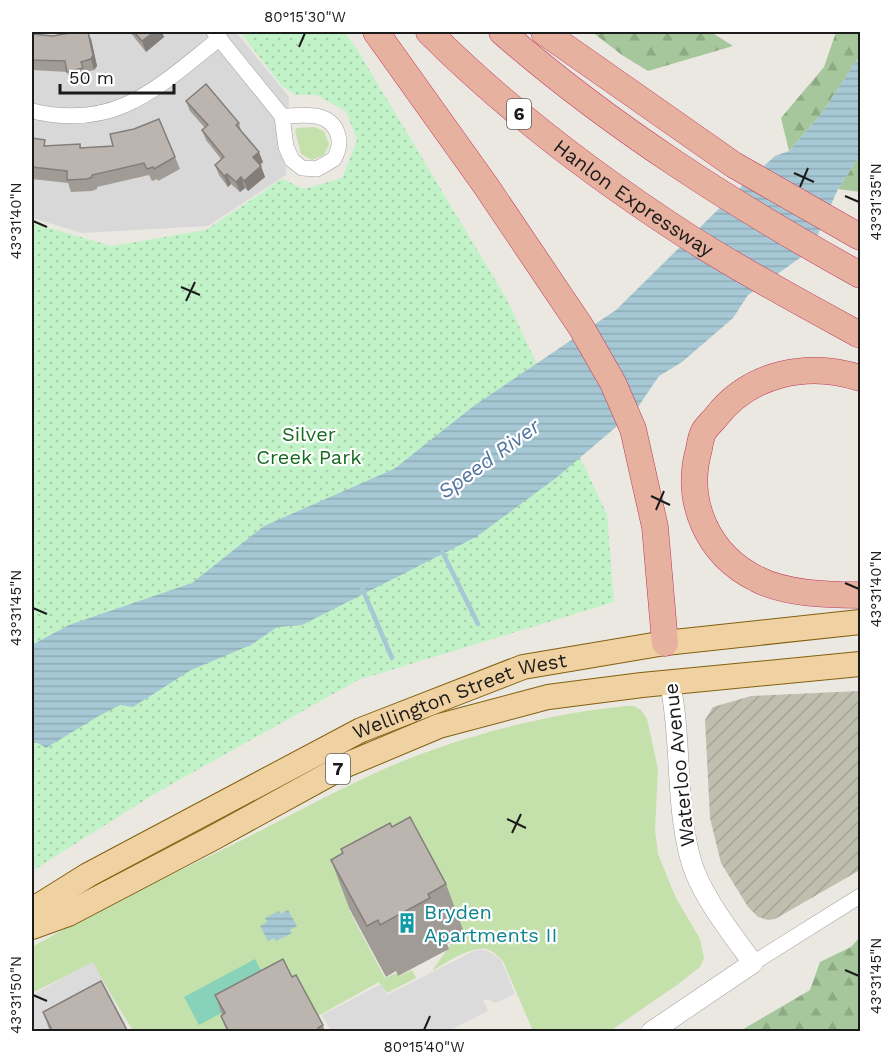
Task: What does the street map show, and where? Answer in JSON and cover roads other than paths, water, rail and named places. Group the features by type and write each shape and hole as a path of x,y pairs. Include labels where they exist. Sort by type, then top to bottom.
{"highway":[{"path":"376,32 486,186 581,327 613,383 633,429 655,527 665,643"},
{"name":"Hanlon Expressway","path":"429,32 475,77 534,126 616,188 692,239 861,335"},
{"path":"502,32 546,70 652,148 718,192 861,275"},
{"path":"544,32 734,165 855,234"},
{"path":"861,378 817,371 787,372 756,383 728,401 704,432 693,468 697,504 708,536 730,562 758,580 799,592 861,595"}],"main road":[{"name":"Wellington Street West","path":"32,910 88,875 361,730 523,667 665,643 861,622"},
{"name":"Waterloo Avenue","path":"665,643 670,683"},
{"name":"Wellington Street West","path":"32,927 68,914 346,765 439,726 548,697 861,664"}],"street":[{"path":"32,111 76,116 123,106 162,85 217,35 282,116"},
{"name":"Waterloo Avenue","path":"670,683 675,706 684,828 690,859 704,889 753,963"},
{"path":"651,1032 753,963 861,896"}],"water":[{"name":"Speed River","path":"860,55 860,155 838,189 811,250 748,295 733,318 682,362 659,376 636,410 556,478 476,537 302,625 277,627 251,645 191,670 133,707 120,705 46,748 38,743 32,743 32,645 69,625 192,583 264,526 394,469 475,405 616,310 744,184 775,156 789,151 822,113"},
{"path":"288,910 297,926 290,930 292,933 276,941 274,938 268,941 260,926 267,922 265,918 279,911 281,914"}],"waterway":[{"path":"441,549 478,624"},
{"path":"362,588 392,658"}],"place":[{"name":"Bryden Apartments II","path":"407,923"}],"park label":[{"name":"Silver Creek Park","path":"309,446"}]}
